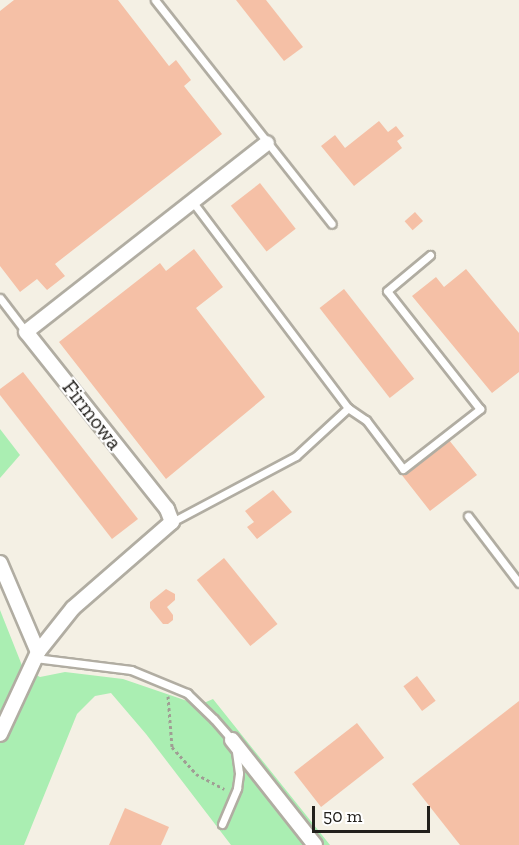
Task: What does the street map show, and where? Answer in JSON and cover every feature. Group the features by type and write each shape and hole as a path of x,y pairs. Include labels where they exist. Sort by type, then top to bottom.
{"street":[{"path":"26,332 191,200 267,143"},
{"name":"Firmowa","path":"26,332 167,509 172,522"},
{"path":"0,734 37,655 73,608 172,522"},
{"path":"0,563 37,655"},
{"path":"232,740 315,845"}],"lane":[{"path":"155,0 332,224"},
{"path":"191,200 348,408 366,420 403,469 480,409 387,291 430,255"},
{"path":"0,298 26,332"},
{"path":"172,522 296,456 348,408"},
{"path":"468,516 519,583"},
{"path":"37,655 131,670 187,693 214,718 232,740 239,773 235,794 222,824"}],"path":[{"path":"168,685 172,747 196,774 235,794"}],"green space":[{"path":"0,429 20,455 0,478"},
{"path":"0,610 23,668 40,677 65,672 123,679 199,705 213,699 330,845 231,845 146,734 111,693 95,696 77,714 24,845 0,845"}],"building":[{"path":"14,0 118,0 169,66 176,60 191,80 184,86 222,134 55,264 65,276 47,290 37,279 20,292 0,266 0,11"},
{"path":"236,0 266,0 303,47 284,61"},
{"path":"379,121 388,132 396,126 404,136 397,141 402,148 354,186 321,146 335,135 345,148"},
{"path":"260,183 296,229 267,251 231,206"},
{"path":"415,212 423,221 413,230 405,221"},
{"path":"194,249 223,287 196,308 265,397 166,479 59,342 160,263 166,271"},
{"path":"466,269 519,333 519,372 492,393 412,296 436,277 444,287"},
{"path":"344,289 414,379 390,398 320,308"},
{"path":"23,372 138,519 112,539 0,395 0,389"},
{"path":"449,440 477,475 430,511 401,474 406,473"},
{"path":"273,490 292,512 257,539 247,527 254,522 245,511"},
{"path":"224,558 277,624 250,646 197,580"},
{"path":"166,589 175,594 175,600 167,607 173,615 173,620 168,624 163,624 150,608 150,602"},
{"path":"417,676 436,701 422,711 403,686"},
{"path":"519,701 519,845 460,845 412,784"},
{"path":"357,723 384,758 321,807 294,772"},
{"path":"125,808 169,827 161,845 109,845"}]}
